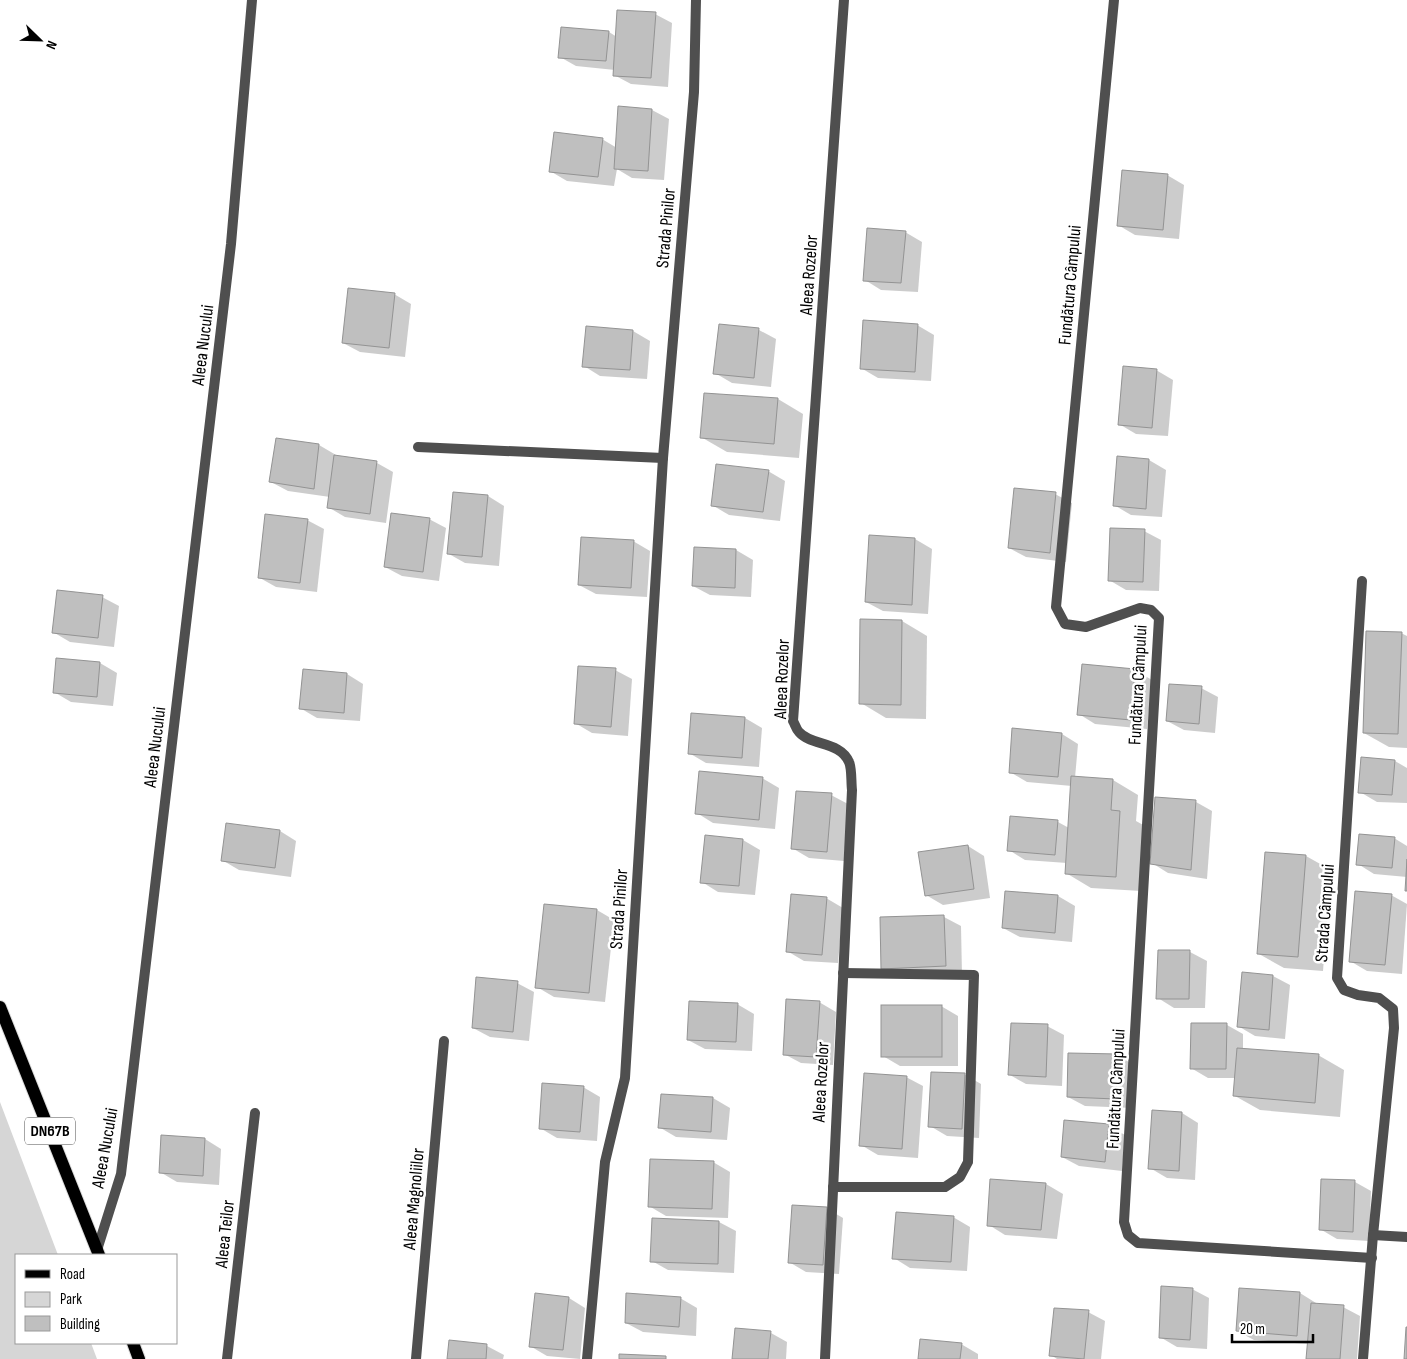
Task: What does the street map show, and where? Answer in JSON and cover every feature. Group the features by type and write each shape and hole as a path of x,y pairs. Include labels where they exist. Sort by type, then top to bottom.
{"main road":[{"name":"DN67B","path":"0,1007 98,1253"},
{"path":"133,1344 139,1359"}],"street":[{"name":"Aleea Nucului","path":"98,1253 121,1174 231,244 252,0"},
{"name":"Strada Pinilor","path":"587,1359 605,1162 625,1078 663,458 694,92 696,0"},
{"name":"Aleea Rozelor","path":"824,1359 852,790 850,762 844,754 832,746 810,739 799,733 793,721 844,0"},
{"name":"Fundătura Câmpului","path":"1114,0 1056,606 1065,624 1086,627 1140,608 1151,610 1159,618 1124,1222 1128,1235 1138,1242 1372,1258"},
{"path":"418,447 663,458"},
{"name":"Strada Câmpului","path":"1362,581 1337,978 1344,990 1358,995 1379,998 1392,1009 1394,1028 1373,1235 1363,1359"},
{"path":"833,1188 945,1187 960,1177 968,1162 974,975 843,973"},
{"name":"Aleea Magnoliilor","path":"416,1359 444,1041"},
{"name":"Aleea Teilor","path":"227,1359 255,1113"},
{"path":"1373,1235 1407,1237"}],"green space":[{"path":"0,1102 58,1254 15,1254 15,1344 91,1344 97,1359 0,1359"}],"building":[{"path":"617,10 656,12 651,78 613,76"},
{"path":"561,27 609,31 606,61 558,58"},
{"path":"618,106 652,109 648,171 614,169"},
{"path":"554,132 603,138 598,177 549,172"},
{"path":"1122,170 1168,174 1163,230 1117,226"},
{"path":"867,228 906,231 901,283 863,281"},
{"path":"348,288 395,293 389,348 342,343"},
{"path":"863,320 918,324 915,372 860,369"},
{"path":"719,324 759,328 754,378 713,374"},
{"path":"586,326 633,330 630,370 582,367"},
{"path":"1123,366 1157,369 1152,428 1118,425"},
{"path":"704,393 778,398 774,444 700,438"},
{"path":"276,438 319,444 314,489 269,482"},
{"path":"334,455 377,461 370,514 327,508"},
{"path":"1117,456 1149,459 1146,509 1113,506"},
{"path":"716,464 769,470 763,512 711,506"},
{"path":"1014,488 1056,492 1050,553 1008,548"},
{"path":"453,492 488,495 482,557 447,554"},
{"path":"391,513 430,518 423,572 384,567"},
{"path":"265,514 308,519 300,583 258,578"},
{"path":"1110,528 1145,529 1143,582 1108,581"},
{"path":"869,535 915,538 912,605 865,602"},
{"path":"581,537 634,540 631,588 578,585"},
{"path":"694,547 736,549 735,588 692,586"},
{"path":"57,590 103,595 98,638 52,633"},
{"path":"860,619 902,620 901,705 859,704"},
{"path":"1366,631 1402,632 1398,734 1363,733"},
{"path":"56,658 100,662 97,697 53,693"},
{"path":"1082,664 1135,669 1131,720 1077,715"},
{"path":"578,666 616,668 611,727 574,724"},
{"path":"303,669 347,673 344,713 299,709"},
{"path":"1169,684 1202,686 1199,724 1166,721"},
{"path":"691,713 745,717 742,758 688,754"},
{"path":"1012,728 1062,733 1058,777 1009,773"},
{"path":"1361,757 1395,760 1392,795 1358,793"},
{"path":"699,771 763,777 759,820 695,814"},
{"path":"1071,776 1113,779 1111,810 1120,811 1116,877 1065,874"},
{"path":"796,791 832,793 827,852 791,849"},
{"path":"1155,797 1196,800 1191,870 1150,864"},
{"path":"1010,816 1058,820 1055,855 1007,851"},
{"path":"226,823 280,830 275,868 221,861"},
{"path":"1359,834 1395,837 1392,868 1356,865"},
{"path":"705,835 743,839 739,886 700,883"},
{"path":"968,845 974,889 925,896 918,852"},
{"path":"1265,852 1306,855 1298,957 1257,954"},
{"path":"1407,859 1407,891 1405,891"},
{"path":"1005,891 1058,895 1055,933 1002,928"},
{"path":"1355,891 1392,894 1385,965 1349,962"},
{"path":"791,894 827,897 822,955 786,952"},
{"path":"544,904 597,909 589,993 535,988"},
{"path":"944,915 946,966 881,969 880,917"},
{"path":"1158,950 1190,950 1189,999 1156,999"},
{"path":"1242,972 1273,975 1269,1030 1237,1027"},
{"path":"476,977 518,981 513,1032 472,1028"},
{"path":"786,999 820,1001 816,1057 783,1055"},
{"path":"689,1001 738,1003 736,1042 687,1040"},
{"path":"881,1005 942,1005 942,1057 881,1057"},
{"path":"1011,1023 1048,1024 1046,1077 1008,1075"},
{"path":"1191,1023 1227,1023 1226,1069 1190,1069"},
{"path":"1237,1048 1319,1054 1315,1103 1233,1096"},
{"path":"1068,1053 1118,1054 1116,1099 1067,1097"},
{"path":"931,1072 965,1073 962,1129 928,1127"},
{"path":"864,1073 907,1076 902,1149 859,1146"},
{"path":"542,1083 584,1086 580,1132 539,1129"},
{"path":"661,1094 713,1097 711,1132 658,1128"},
{"path":"1152,1110 1182,1112 1179,1171 1148,1169"},
{"path":"1064,1120 1109,1124 1105,1162 1061,1157"},
{"path":"161,1135 205,1138 203,1176 159,1173"},
{"path":"650,1159 714,1161 712,1209 648,1207"},
{"path":"990,1179 1046,1183 1041,1230 987,1226"},
{"path":"1321,1179 1355,1180 1353,1232 1319,1230"},
{"path":"792,1205 827,1207 823,1265 788,1263"},
{"path":"896,1212 954,1216 951,1262 892,1259"},
{"path":"652,1218 719,1221 718,1264 650,1262"},
{"path":"1161,1286 1193,1288 1190,1340 1159,1338"},
{"path":"1239,1288 1300,1292 1297,1336 1236,1331"},
{"path":"535,1293 569,1297 563,1350 529,1347"},
{"path":"626,1293 681,1297 679,1327 625,1323"},
{"path":"1311,1303 1344,1305 1340,1359 1306,1359"},
{"path":"1054,1308 1089,1310 1084,1359 1049,1356"},
{"path":"1406,1327 1407,1359 1404,1359"},
{"path":"735,1328 771,1331 768,1359 732,1359"},
{"path":"920,1339 962,1343 960,1359 918,1359"},
{"path":"449,1340 487,1344 486,1359 447,1359"},
{"path":"619,1354 666,1356 666,1359 619,1359"}]}
